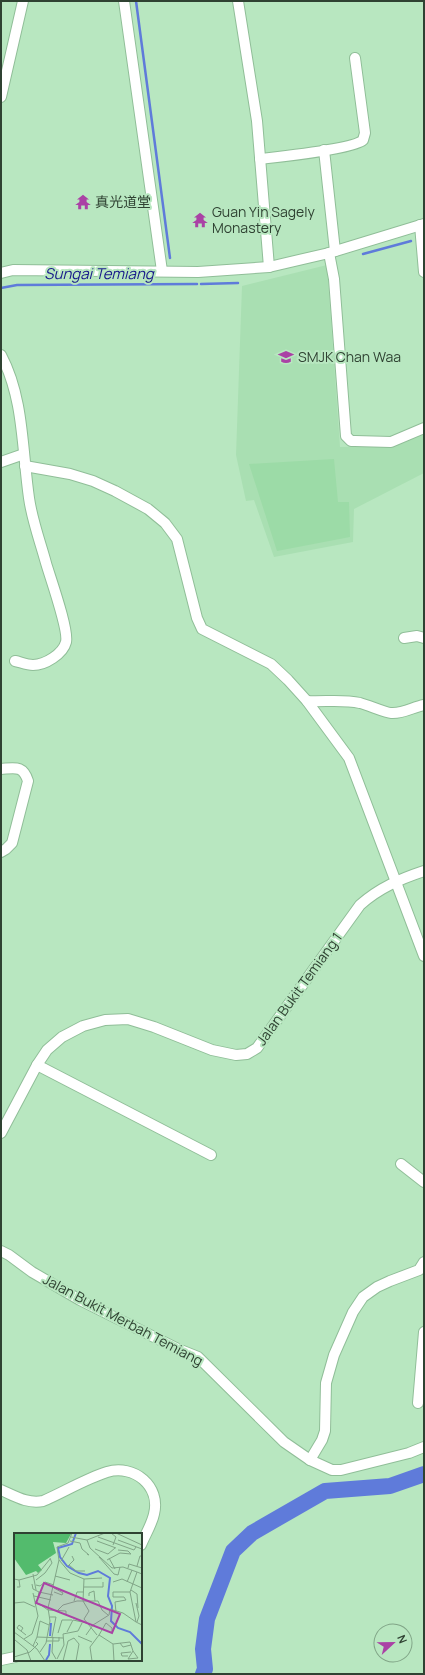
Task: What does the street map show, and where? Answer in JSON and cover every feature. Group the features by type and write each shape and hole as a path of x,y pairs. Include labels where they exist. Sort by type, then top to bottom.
{"street":[{"path":"1,97 23,1"},
{"path":"124,1 162,271"},
{"path":"238,1 257,121 269,267"},
{"path":"260,160 360,143 364,137 355,58"},
{"path":"324,150 346,436 351,441 391,442 424,428"},
{"path":"1,272 13,270 198,272 269,267 332,252 422,224 424,272"},
{"path":"1,355 15,395 22,428 25,466 32,514 64,623 66,641 62,650 50,660 33,665 15,661"},
{"path":"1,462 24,454"},
{"path":"25,466 70,474 93,481 148,509 165,523 177,539 197,618 202,629 271,664 307,701 349,758 424,956"},
{"path":"404,638 417,636 424,638"},
{"path":"307,701 343,701 358,703 373,706 390,714 398,713 424,704"},
{"path":"1,769 20,768 26,773 28,781 12,843 6,850 1,852"},
{"name":"Jalan Bukit Temiang 1","path":"2,1125 47,1050 62,1037 83,1026 105,1020 128,1019 154,1027 212,1050 236,1055 248,1054 257,1048 360,905 371,895 395,882 424,871"},
{"path":"37,1065 211,1155"},
{"path":"401,1164 424,1182"},
{"name":"Jalan Bukit Merbah Temiang","path":"1,1252 10,1256 32,1272 80,1300 178,1349 198,1357 284,1442 310,1460 332,1470 341,1470 409,1453 424,1447"},
{"path":"310,1460 322,1440 325,1431 326,1383 334,1355 353,1312 363,1297 377,1287 422,1269"},
{"path":"418,1403 424,1332"},
{"path":"1,1490 34,1503 43,1501 108,1472 125,1472 138,1475 149,1484 155,1499 154,1514 142,1543"},
{"path":"1,1660 14,1657"}],"shaded area":[{"name":"SMJK Chan Waa","path":"327,265 340,447 386,446 424,429 424,473 354,509 353,542 274,557 254,500 246,501 236,455 242,286"},
{"path":"334,459 338,502 349,502 350,537 277,551 249,464"}],"waterway":[{"path":"136,1 170,258"},
{"name":"Sungai Temiang","path":"363,254 411,241"},
{"name":"Sungai Temiang","path":"201,284 238,283"},
{"name":"Sungai Temiang","path":"1,288 17,285 197,284"},
{"path":"203,1674 205,1669 203,1649 207,1619 233,1551 252,1533 325,1491 390,1486 424,1474"}],"place":[{"name":"真光道堂","path":"83,202"},
{"name":"Guan Yin Sagely Monastery","path":"200,220"},
{"name":"SMJK Chan Waa","path":"286,357"}]}
